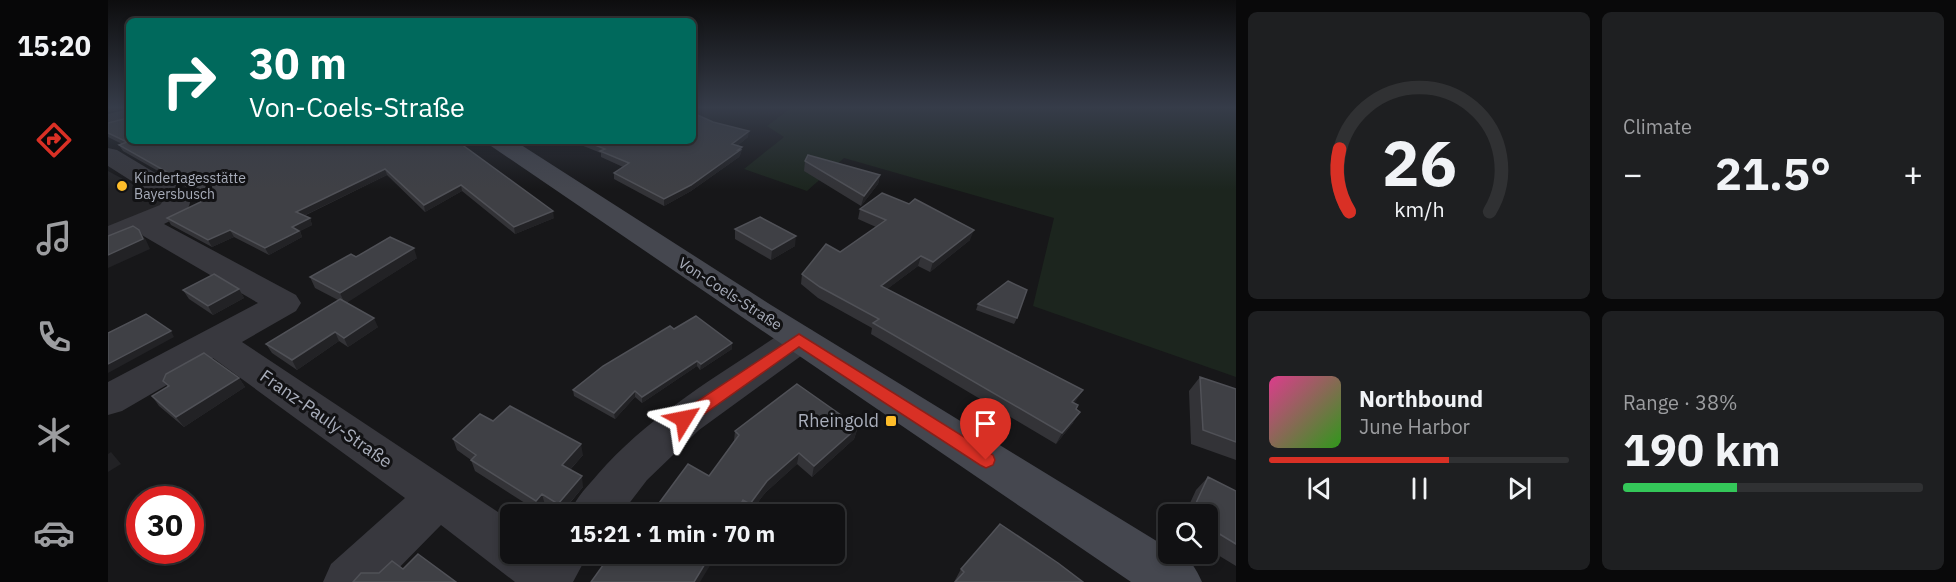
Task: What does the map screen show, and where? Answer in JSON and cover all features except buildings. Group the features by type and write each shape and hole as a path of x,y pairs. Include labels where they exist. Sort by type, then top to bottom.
{"main road":[{"name":"Von-Coels-Straße","path":"504,144 799,339 1176,582"}],"street":[{"path":"108,156 177,198 177,204 170,211 108,237"},
{"path":"108,400 284,303 142,223"},
{"path":"601,504 631,467 684,419 799,339"},
{"name":"Franz-Pauly-Straße","path":"214,341 500,538"},
{"path":"349,582 439,496"}],"shaded area":[{"path":"781,135 1236,135 1236,377 1033,306 1054,218 844,158 807,191 744,169 784,137"},
{"name":"Kindertagesstätte Bayersbusch","path":"108,171 164,201 164,206 108,231"}],"place":[{"name":"Kindertagesstätte Bayersbusch","path":"122,186"},
{"name":"Rheingold","path":"891,421"}],"route":[{"path":"684,419 799,339 986,460"}]}
